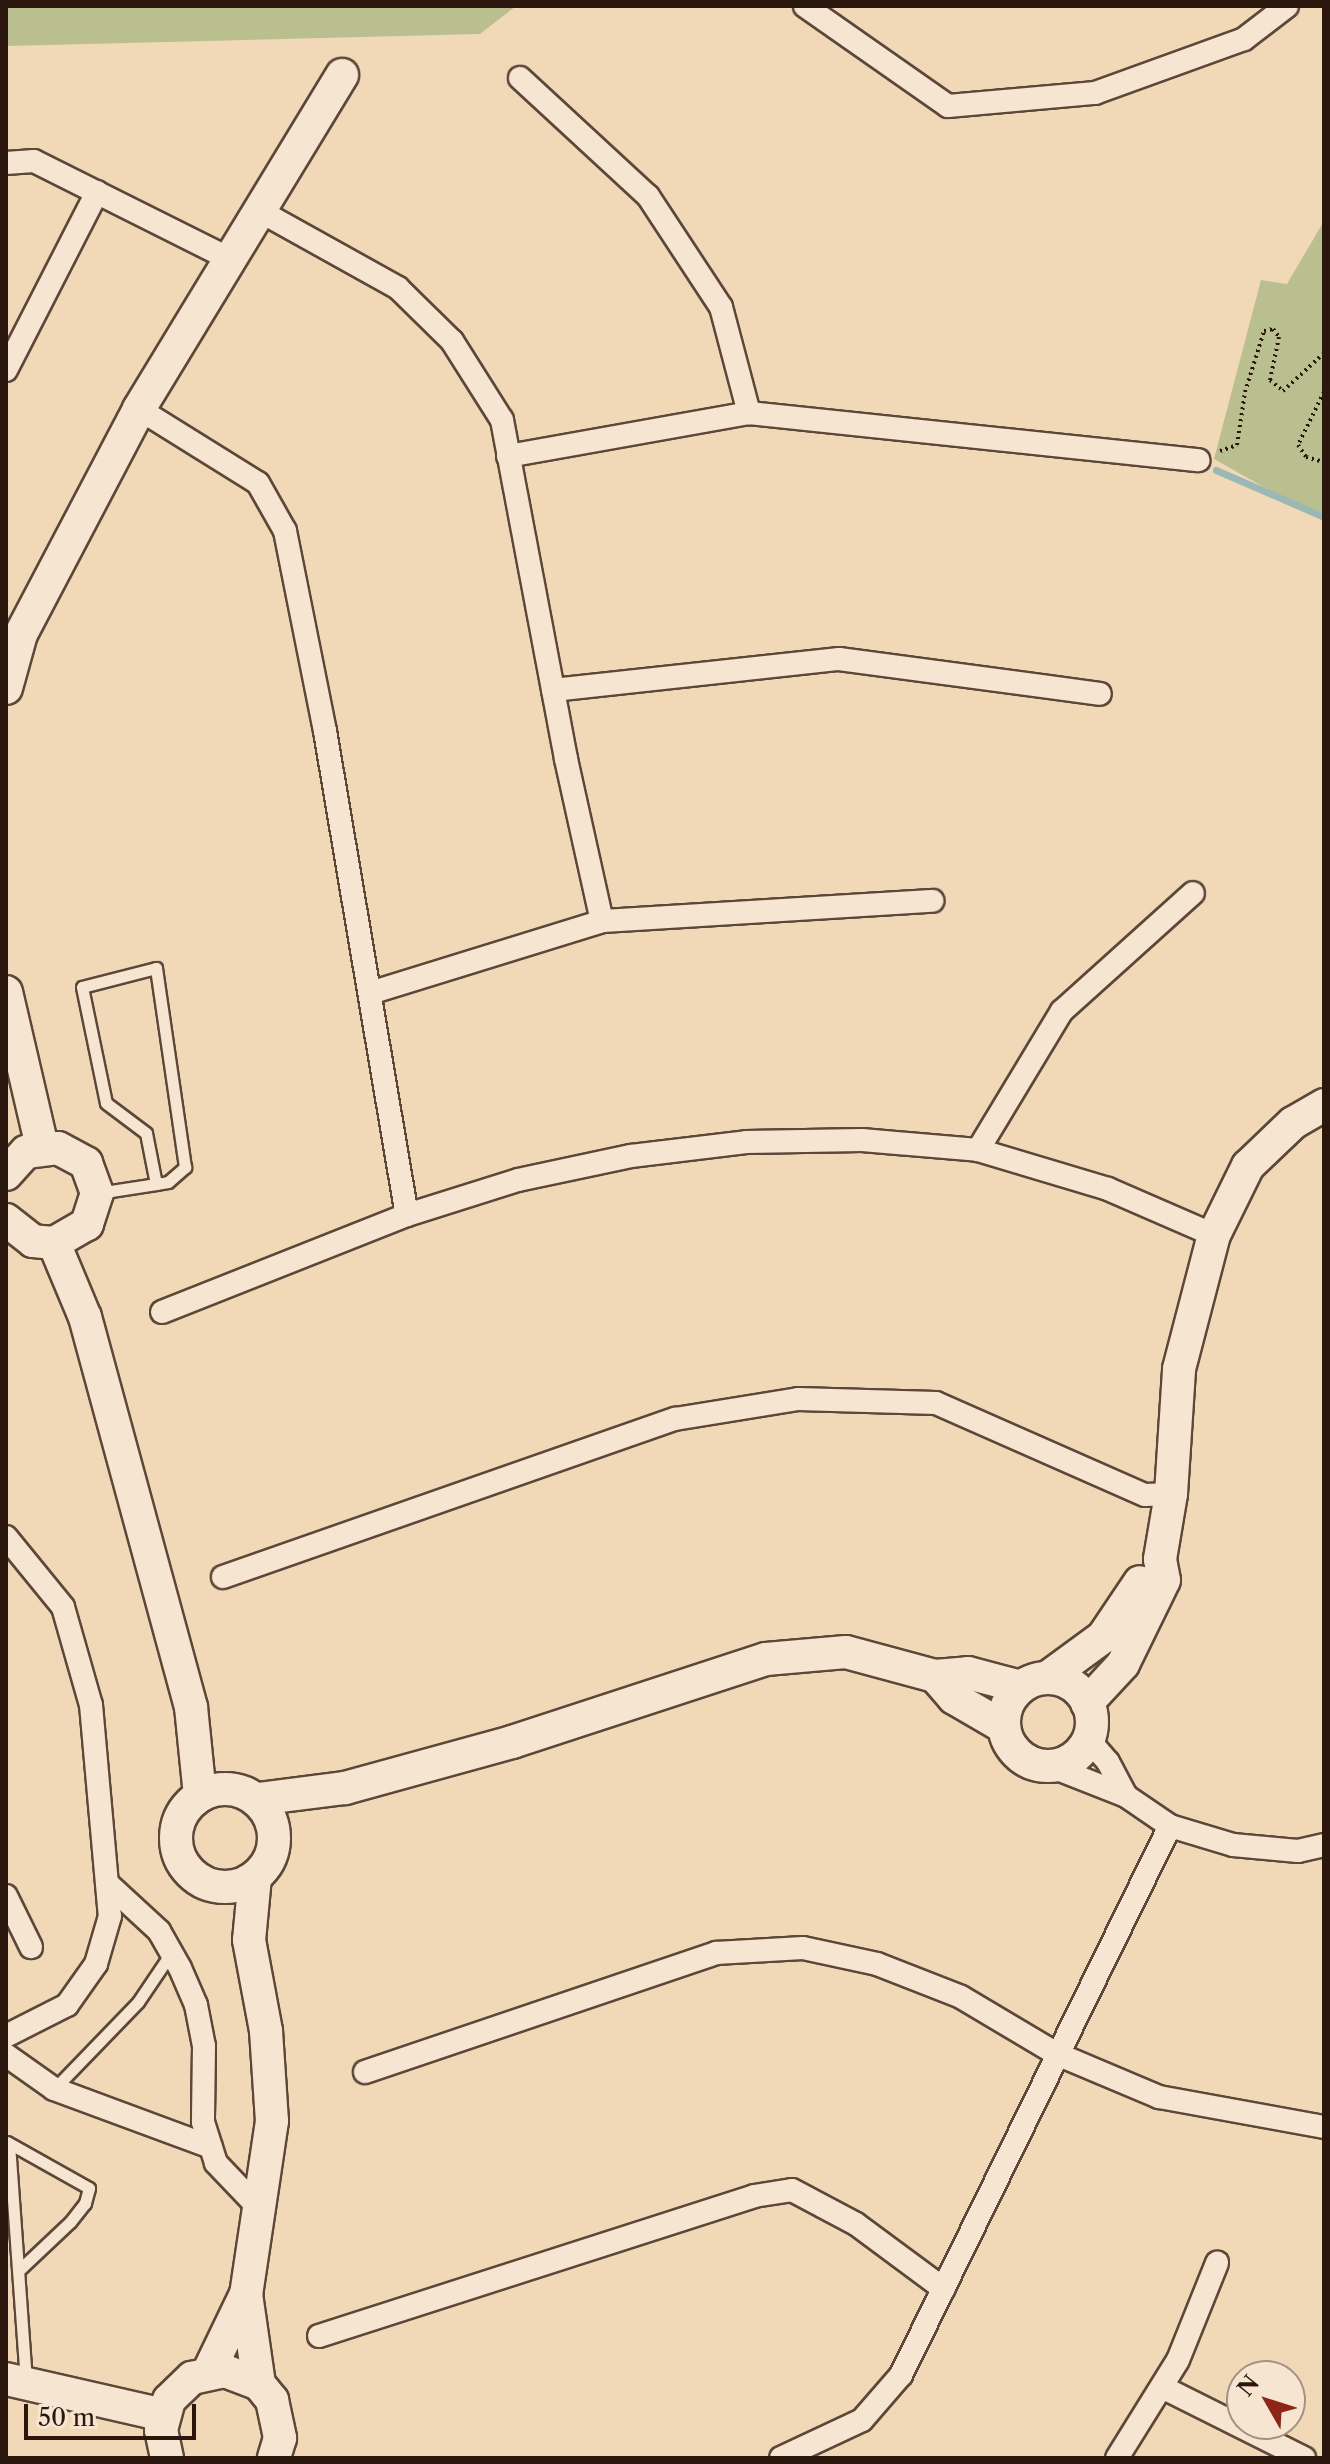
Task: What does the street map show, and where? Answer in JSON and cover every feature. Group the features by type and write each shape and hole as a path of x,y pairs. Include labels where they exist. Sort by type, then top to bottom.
{"street":[{"path":"805,6 948,106 1095,93 1244,39 1287,6"},
{"path":"6,688 21,634 139,409 342,75"},
{"path":"520,78 648,196 721,307 749,413"},
{"path":"6,163 34,161 228,258"},
{"path":"6,370 97,192"},
{"path":"258,210 398,288 452,341 502,420 553,690 602,921"},
{"path":"139,409 258,483 285,531 370,993 407,1215"},
{"path":"508,456 749,413 1199,460"},
{"path":"553,690 839,659 1100,694"},
{"path":"978,1150 1062,1011 1193,893"},
{"path":"370,993 602,921 932,901"},
{"path":"6,992 42,1147"},
{"path":"1087,1703 1123,1664 1164,1580 1160,1559 1171,1494 1179,1369 1214,1235 1248,1166 1293,1123 1324,1105"},
{"path":"162,1312 407,1215 518,1180 631,1156 732,1144 862,1140 978,1150 1108,1189 1214,1235"},
{"path":"6,1174 26,1152 42,1147 58,1148 86,1163 97,1193 87,1224 85,1317"},
{"path":"6,1220 33,1241 54,1243 87,1224"},
{"path":"54,1243 85,1317 191,1707 200,1796"},
{"path":"223,1577 675,1419 798,1399 936,1403 1145,1495 1171,1494"},
{"path":"6,1537 63,1607 91,1705 110,1916 96,1964 67,2005 6,2036"},
{"path":"1004,1727 1007,1705 1034,1682 1103,1637 1120,1618 1142,1576 1160,1559"},
{"path":"191,1707 245,1794 271,1822 268,1861 255,1877 226,1888 195,1878 177,1851 179,1820 200,1796 245,1794 345,1788 512,1742 766,1659 846,1652 935,1676 968,1673 1078,1689 1087,1703 1092,1721 1088,1739 1066,1762 1050,1766"},
{"path":"935,1676 954,1698 1004,1727 1019,1755 1126,1796 1170,1826 1233,1845 1298,1851 1324,1845"},
{"path":"1088,1739 1108,1762 1126,1796"},
{"path":"272,1840 345,1788"},
{"path":"781,2458 862,2420 901,2375 1170,1826"},
{"path":"255,1877 249,1940 266,2031 272,2121 246,2294 259,2384 279,2418 274,2458"},
{"path":"107,1883 146,1917 171,1953 196,2005 204,2046 203,2122 221,2171 259,2208"},
{"path":"209,1885 249,1940"},
{"path":"6,1896 31,1947"},
{"path":"365,2072 716,1953 803,1948 877,1964 961,1997 1057,2054 1159,2097 1324,2127"},
{"path":"6,2055 54,2089 211,2147"},
{"path":"319,2336 754,2196 792,2190 856,2224 944,2289"},
{"path":"1117,2458 1162,2387 1217,2263"},
{"path":"208,2373 246,2294"},
{"path":"167,2458 163,2415 179,2387 208,2373 234,2373 259,2384"},
{"path":"16,2381 163,2415"},
{"path":"1162,2387 1304,2458"}],"lane":[{"path":"97,1193 156,1184 180,1175 186,1160 156,968 82,987 106,1103 146,1133 156,1184"},
{"path":"54,2089 138,2002 171,1953"},
{"path":"8,2143 89,2188 85,2203 70,2222 18,2271"},
{"path":"8,2143 21,2308 16,2381"},
{"path":"6,2304 21,2308"}],"path":[{"path":"1199,460 1237,445 1245,392 1264,331 1273,329 1279,337 1270,380 1283,391 1324,352 1324,346"},
{"path":"1324,392 1298,445 1306,457 1324,462"}],"green space":[{"path":"6,6 516,6 480,34 6,46"},
{"path":"1324,221 1324,521 1214,459 1261,280 1287,284"}],"waterway":[{"path":"1216,470 1324,517"}]}
